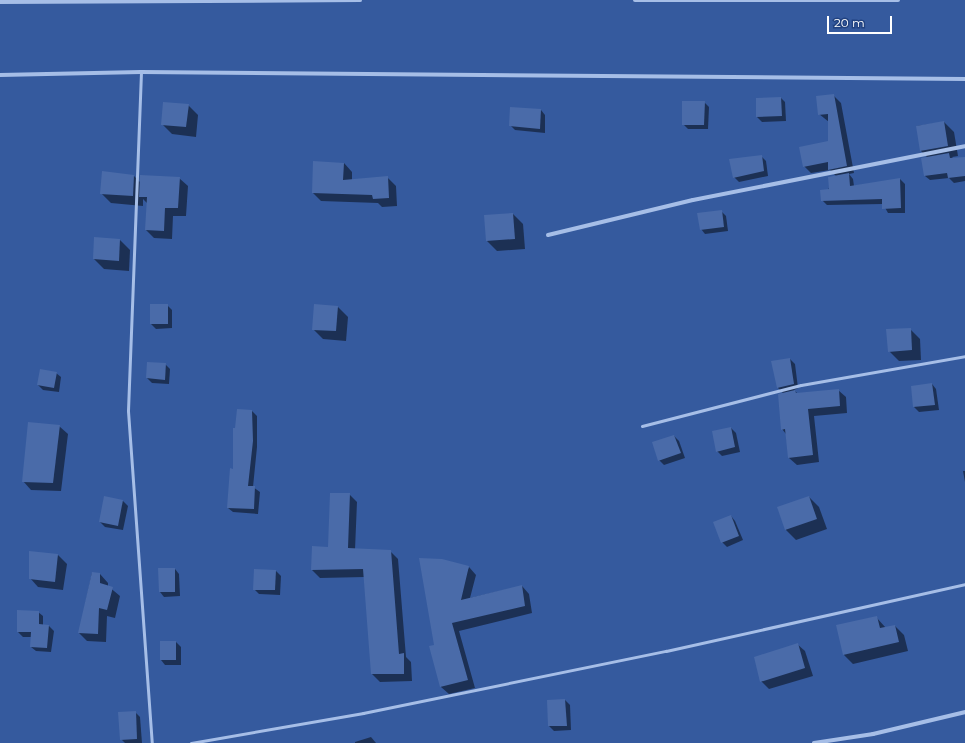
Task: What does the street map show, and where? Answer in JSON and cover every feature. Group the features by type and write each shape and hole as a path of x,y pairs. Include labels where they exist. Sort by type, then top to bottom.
{"street":[{"path":"0,2 360,0"},
{"path":"635,0 898,0"},
{"path":"0,75 141,72 965,79"},
{"path":"548,235 693,200 965,146"},
{"path":"814,743 873,734 965,712"}],"lane":[{"path":"141,72 128,411 152,743"},
{"path":"642,426 801,385 965,356"},
{"path":"191,743 363,713 643,656 965,584"}],"shaded area":[{"path":"0,0 965,0 965,743 0,743"}],"building":[{"path":"834,94 847,166 828,170 828,162 803,167 799,147 828,141 828,114 818,115 816,96"},
{"path":"781,97 782,116 756,117 756,98"},
{"path":"682,101 705,101 704,125 682,125"},
{"path":"163,102 189,104 186,127 161,125"},
{"path":"510,107 541,109 540,129 509,126"},
{"path":"944,121 948,146 920,151 916,126"},
{"path":"949,153 950,158 965,157 965,176 948,178 947,173 924,176 921,158"},
{"path":"762,155 764,171 733,178 729,159"},
{"path":"313,161 344,163 343,180 388,176 389,198 373,199 372,195 312,193"},
{"path":"102,171 134,175 133,196 100,194"},
{"path":"849,173 850,186 900,178 901,208 882,209 882,199 821,201 820,190 829,189 828,177"},
{"path":"140,175 180,177 178,208 165,208 164,231 145,230 147,197 139,197"},
{"path":"722,210 724,227 700,230 697,213"},
{"path":"513,213 515,239 486,241 484,215"},
{"path":"94,237 120,239 119,261 93,259"},
{"path":"150,304 168,304 168,324 150,324"},
{"path":"314,304 338,306 336,331 312,330"},
{"path":"911,328 912,350 888,352 886,329"},
{"path":"790,358 794,384 777,388 771,361"},
{"path":"147,362 166,363 165,380 146,378"},
{"path":"40,369 57,372 54,388 37,385"},
{"path":"932,383 935,405 913,407 911,386"},
{"path":"839,389 840,406 808,409 813,455 788,458 785,429 781,430 778,394 795,390 796,393"},
{"path":"237,409 252,410 253,441 248,486 255,486 254,509 227,508 230,468 233,469 233,428 235,428"},
{"path":"28,422 60,425 53,483 22,482"},
{"path":"731,427 735,447 716,452 712,431"},
{"path":"674,435 681,453 658,461 652,442"},
{"path":"330,493 350,493 348,548 391,550 399,654 404,653 404,674 371,674 363,569 311,570 312,546 328,547"},
{"path":"104,496 123,500 118,526 99,522"},
{"path":"809,496 817,519 785,530 777,507"},
{"path":"731,515 739,536 721,543 713,522"},
{"path":"29,551 58,554 55,582 29,579"},
{"path":"419,558 442,559 469,566 461,600 522,585 525,606 452,623 468,680 440,687 429,646 434,645"},
{"path":"158,568 175,568 175,592 159,592"},
{"path":"254,569 276,570 275,590 253,590"},
{"path":"92,572 100,573 100,583 113,587 107,610 99,608 98,634 78,633"},
{"path":"17,610 39,611 39,624 49,625 47,648 30,647 31,632 17,632"},
{"path":"877,616 880,628 895,625 899,642 843,655 836,625"},
{"path":"160,641 176,641 176,660 160,660"},
{"path":"798,643 805,668 760,682 754,657"},
{"path":"565,699 567,726 548,726 547,700"},
{"path":"136,711 137,739 120,740 118,712"}]}
